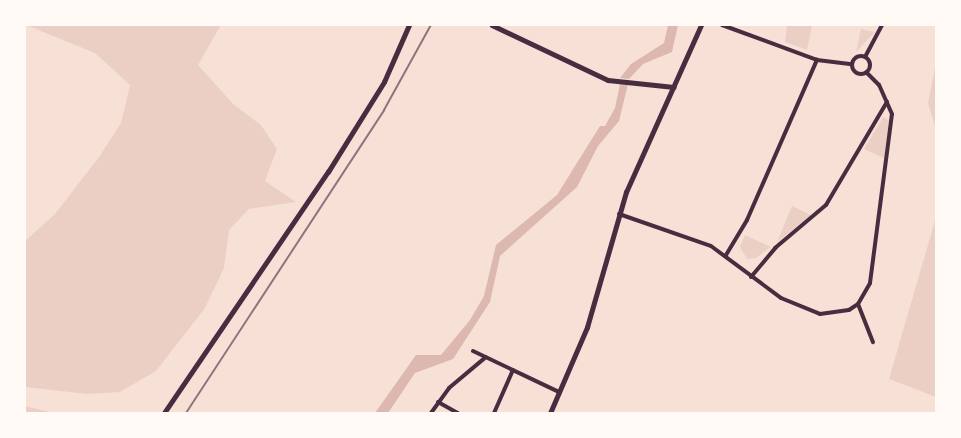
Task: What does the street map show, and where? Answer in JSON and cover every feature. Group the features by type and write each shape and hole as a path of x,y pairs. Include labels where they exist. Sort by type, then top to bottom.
{"main road":[{"path":"550,413 592,311 618,214 702,25"}],"street":[{"path":"164,413 328,172 384,82 409,25"},
{"path":"722,25 736,26 817,60 852,64"},
{"path":"864,57 882,25"},
{"path":"495,26 619,81 674,86"},
{"path":"852,64 856,57 864,57 870,64 866,72"},
{"path":"726,255 747,220 817,60"},
{"path":"852,64 856,73 866,72"},
{"path":"618,214 686,235 726,255 751,277 782,298 820,314 842,312 858,304 868,288 875,252 892,114 887,102 866,72"},
{"path":"751,277 775,248 826,205 887,102"},
{"path":"858,304 873,342"},
{"path":"473,350 559,392"},
{"path":"431,413 438,402 486,357"},
{"path":"494,413 513,370"},
{"path":"438,402 458,413"}],"shaded area":[{"path":"26,25 221,25 198,65 233,104 261,125 277,149 265,181 296,202 249,209 229,230 224,268 205,308 156,371 120,392 87,394 25,387 25,241 55,214 99,157 121,123 130,85 95,53"},
{"path":"668,25 678,25 672,52 643,64 629,79 620,78 631,64 664,43"},
{"path":"787,25 812,25 807,50 785,42"},
{"path":"861,29 875,32 856,52"},
{"path":"936,63 936,130 928,103"},
{"path":"620,84 628,84 619,121 598,146 577,187 500,256 490,302 453,359 415,373 388,413 375,413 416,355 441,355 470,320 484,296 496,245 557,195 600,126 605,126 615,108"},
{"path":"883,117 889,120 884,158 864,149"},
{"path":"792,206 811,215 777,242"},
{"path":"936,217 936,397 889,379"},
{"path":"745,235 771,247 756,258 747,259 740,247"},
{"path":"25,406 54,413 25,413"}],"railway":[{"path":"186,413 384,110 431,25"}]}
